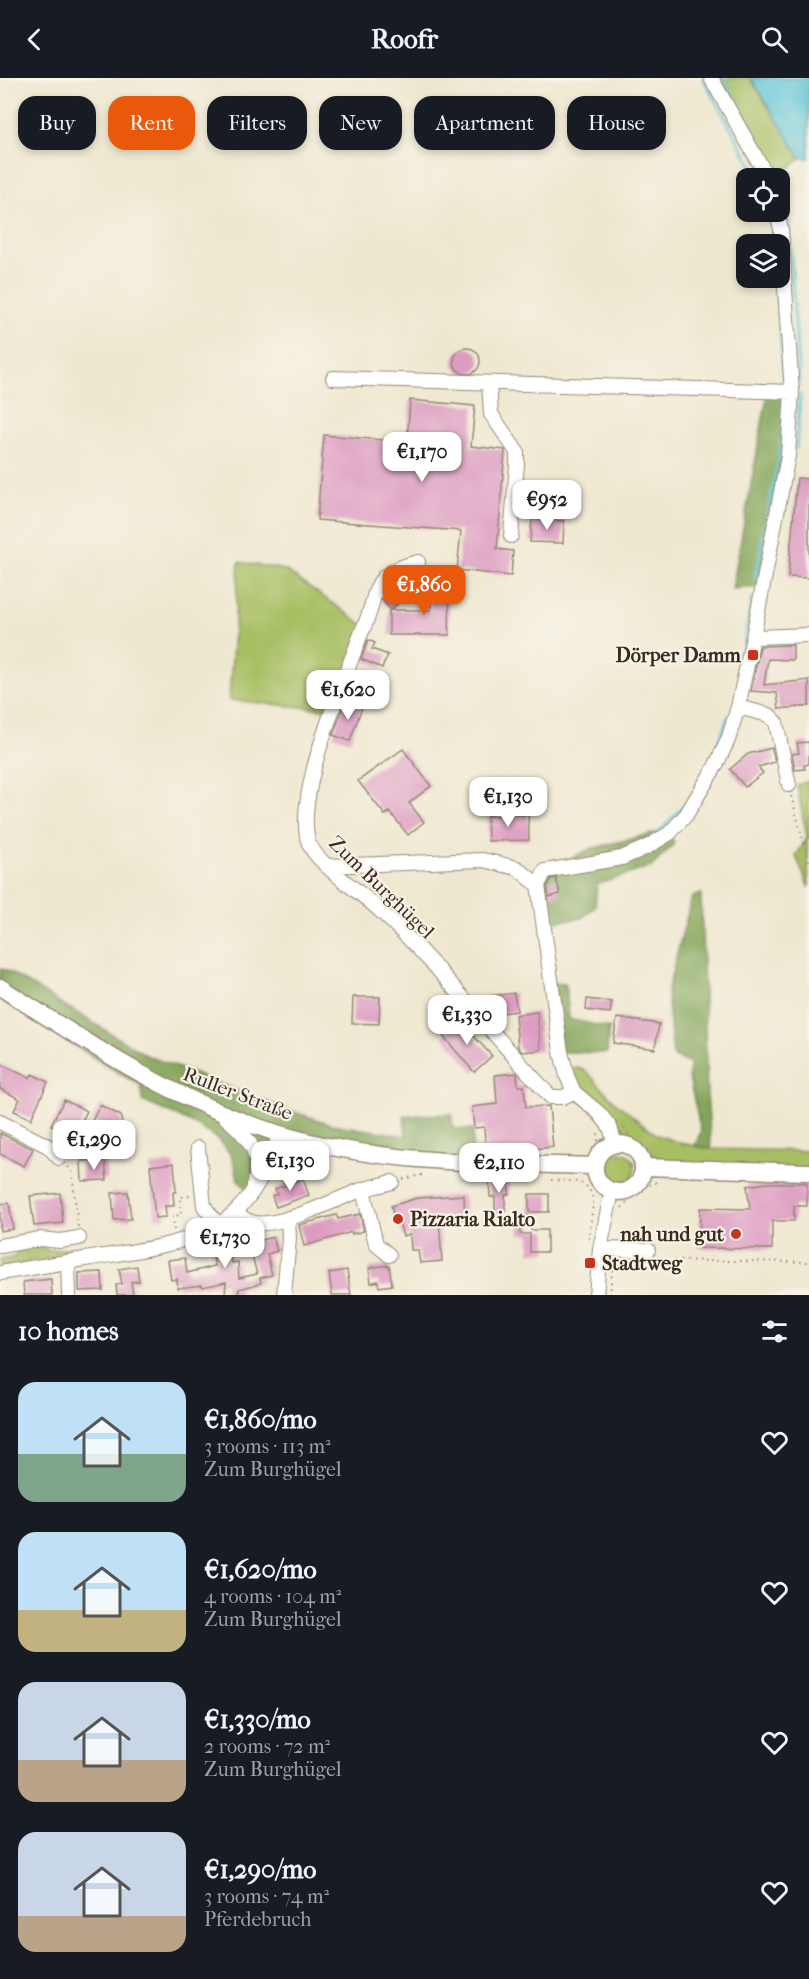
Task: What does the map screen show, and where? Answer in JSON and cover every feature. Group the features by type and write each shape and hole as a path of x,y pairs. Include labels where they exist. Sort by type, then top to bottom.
{"main road":[{"name":"Ruller Straße","path":"0,987 152,1081 216,1110 280,1134 341,1148 481,1164 589,1161"},
{"path":"615,1144 633,1148 641,1158 644,1167 642,1175 632,1188 610,1198 589,1161 606,1147 615,1144"},
{"path":"644,1167 809,1172"}],"street":[{"path":"711,78 762,168"},
{"path":"615,1144 610,1127 590,1104 574,1092 567,1076 561,1052 538,885 545,871 622,858 670,833 687,815 728,740 738,707 753,637 788,456 792,392 779,222"},
{"path":"333,378 792,392"},
{"path":"489,383 492,414 517,452 511,536"},
{"name":"Zum Burghügel","path":"418,562 396,567 381,580 371,603 367,622 314,766 306,813 309,842 326,866 376,906 405,934 551,1097 563,1097 574,1092"},
{"path":"753,637 809,635"},
{"path":"738,707 769,715 776,722 789,784"},
{"path":"326,866 483,860 517,868 538,885"},
{"path":"216,1110 244,1132 251,1143 256,1165 256,1179 252,1193"},
{"path":"0,1122 48,1146 59,1158"},
{"path":"0,1274 155,1248 205,1231 236,1212 252,1193 266,1170 280,1134"},
{"path":"198,1148 204,1206 217,1224"},
{"path":"236,1212 244,1220 265,1224 392,1182"},
{"path":"363,1190 376,1244 389,1255"},
{"path":"596,1295 604,1255 610,1198"},
{"path":"284,1295 289,1238 288,1218"},
{"path":"0,1246 40,1239 60,1241 79,1238"},
{"path":"604,1255 648,1255"},
{"path":"68,1262 69,1295"}],"path":[{"path":"789,784 809,861"},
{"path":"622,1125 630,1138 641,1145 647,1153 661,1159 660,1181 647,1185 628,1200 620,1210 610,1198 593,1203 588,1186 580,1181 589,1161 598,1143 598,1131 622,1125"},
{"path":"59,1158 72,1171 79,1238"},
{"path":"392,1182 426,1174"},
{"path":"175,1242 173,1216 181,1215 180,1197 202,1195"},
{"path":"648,1255 809,1262"}],"green space":[{"path":"711,78 750,78 801,158 788,168 762,168"},
{"path":"768,391 792,392 762,587 732,589"},
{"path":"239,562 285,570 365,626 334,710 229,700"},
{"path":"809,781 809,838 807,839 809,888 796,856 807,838 797,785"},
{"path":"654,833 670,833 674,844 651,867 597,884 595,907 582,918 543,923 545,871 590,849"},
{"path":"701,894 707,1093 711,1149 695,1146 701,1131 689,1078 690,1064 673,1056 667,992 692,897"},
{"path":"0,969 6,970 148,1056 288,1110 331,1124 406,1136 404,1116 452,1114 453,1129 473,1129 472,1163 281,1134 252,1193 238,1181 230,1154 214,1136 190,1122 142,1101 141,1085 0,999"},
{"path":"552,983 566,984 569,1019 609,1028 607,1053 561,1052"},
{"path":"571,1069 584,1070 615,1102 657,1135 711,1149 809,1151 809,1172 661,1168 661,1159 639,1145 622,1126 610,1127 574,1092"},
{"path":"619,1152 631,1156 635,1168 631,1180 619,1184 607,1180 603,1168 607,1156"},
{"path":"40,1244 49,1251 76,1247 77,1254 0,1267 0,1260 15,1257 18,1247"}],"water":[{"path":"751,78 809,78 809,158 801,158"}],"building":[{"path":"467,348 476,352 480,361 476,370 467,374 458,370 454,361 458,352"},
{"path":"410,400 475,406 471,446 505,450 497,549 513,551 511,576 457,570 461,531 317,520 324,435 407,442"},
{"path":"797,478 809,479 809,578 788,577"},
{"path":"532,519 564,521 563,543 530,542"},
{"path":"402,577 413,588 391,610 382,600 387,588"},
{"path":"431,583 450,583 449,635 389,635 389,610 431,610"},
{"path":"368,640 375,643 372,649 388,655 382,668 361,659"},
{"path":"793,645 793,660 768,659 764,685 809,680 809,706 779,709 777,693 751,691 760,646"},
{"path":"345,702 362,707 350,741 333,735"},
{"path":"809,742 809,764 804,765 805,769 795,770 792,754 799,753 797,743"},
{"path":"772,748 775,762 758,767 763,773 745,787 730,769 748,754"},
{"path":"403,749 431,786 409,803 424,822 408,835 390,812 385,815 358,781"},
{"path":"528,815 529,840 488,841 487,816"},
{"path":"556,878 560,894 549,897 547,887 551,879"},
{"path":"514,993 517,1011 494,1014 491,996"},
{"path":"353,997 380,997 379,1024 352,1023"},
{"path":"587,999 612,1002 610,1013 586,1010"},
{"path":"537,1012 541,1050 522,1052 518,1047 515,1015"},
{"path":"617,1018 659,1024 655,1049 613,1043"},
{"path":"460,1021 492,1056 474,1072 443,1036"},
{"path":"0,1064 30,1078 32,1074 48,1082 31,1119 14,1111 20,1099 0,1089"},
{"path":"517,1073 518,1086 524,1086 526,1107 549,1106 553,1147 486,1153 484,1127 474,1128 472,1107 497,1104 495,1075"},
{"path":"64,1100 87,1111 74,1136 51,1125"},
{"path":"100,1105 121,1116 124,1145 105,1146 103,1125 92,1121"},
{"path":"0,1133 33,1149 24,1166 0,1154"},
{"path":"105,1160 107,1180 82,1181 81,1161"},
{"path":"174,1163 176,1192 173,1192 174,1206 165,1206 166,1217 155,1218 150,1166"},
{"path":"292,1176 294,1182 303,1179 309,1195 276,1207 272,1196 277,1194 275,1189 286,1185 283,1180"},
{"path":"489,1181 509,1181 509,1194 505,1195 505,1211 495,1212 495,1197 490,1197"},
{"name":"nah und gut","path":"767,1183 807,1183 807,1206 794,1206 794,1221 772,1221 772,1249 699,1248 700,1208 750,1209 747,1186"},
{"path":"128,1192 131,1219 114,1220 112,1193"},
{"path":"60,1193 63,1223 34,1226 30,1196"},
{"path":"529,1194 549,1194 549,1212 529,1212"},
{"path":"464,1195 465,1219 439,1220 442,1261 420,1263 418,1250 411,1250 410,1234 403,1236 398,1219 395,1221 391,1206 417,1198"},
{"path":"9,1203 13,1229 0,1231 0,1204"},
{"path":"360,1214 364,1231 352,1234 352,1232 304,1246 299,1225 336,1215 338,1219"},
{"path":"520,1215 531,1215 531,1230 547,1230 547,1252 530,1252 530,1234 520,1234"},
{"path":"273,1237 277,1251 267,1254 272,1275 260,1278 261,1283 239,1289 239,1295 225,1295 226,1282 203,1287 202,1285 178,1288 177,1279 171,1280 168,1260 185,1258 187,1273 215,1266 211,1249 229,1247 232,1263 238,1262 239,1278 257,1274 252,1256 256,1254 253,1242"},
{"path":"389,1265 392,1285 379,1287 378,1281 371,1283 369,1268"},
{"path":"137,1266 139,1281 131,1282 133,1295 117,1295 116,1285 122,1284 119,1269"},
{"path":"347,1270 351,1295 332,1295 329,1273"},
{"path":"102,1272 103,1290 79,1291 79,1273"},
{"path":"51,1279 52,1295 24,1295 23,1282"}],"waterway":[{"path":"703,78 753,168"},
{"path":"723,78 773,168"},
{"path":"772,222 773,234"},
{"path":"789,222 799,384"},
{"path":"778,288 783,379"},
{"path":"796,449 800,395"},
{"path":"755,578 783,437 783,402"},
{"path":"741,661 752,598"},
{"path":"715,753 728,717"},
{"path":"658,833 685,805"},
{"path":"552,861 567,861"}],"place":[{"name":"Dörper Damm","path":"753,655"},
{"name":"Pizzaria Rialto","path":"398,1219"},
{"name":"nah und gut","path":"736,1234"},
{"name":"Stadtweg","path":"590,1263"}]}
